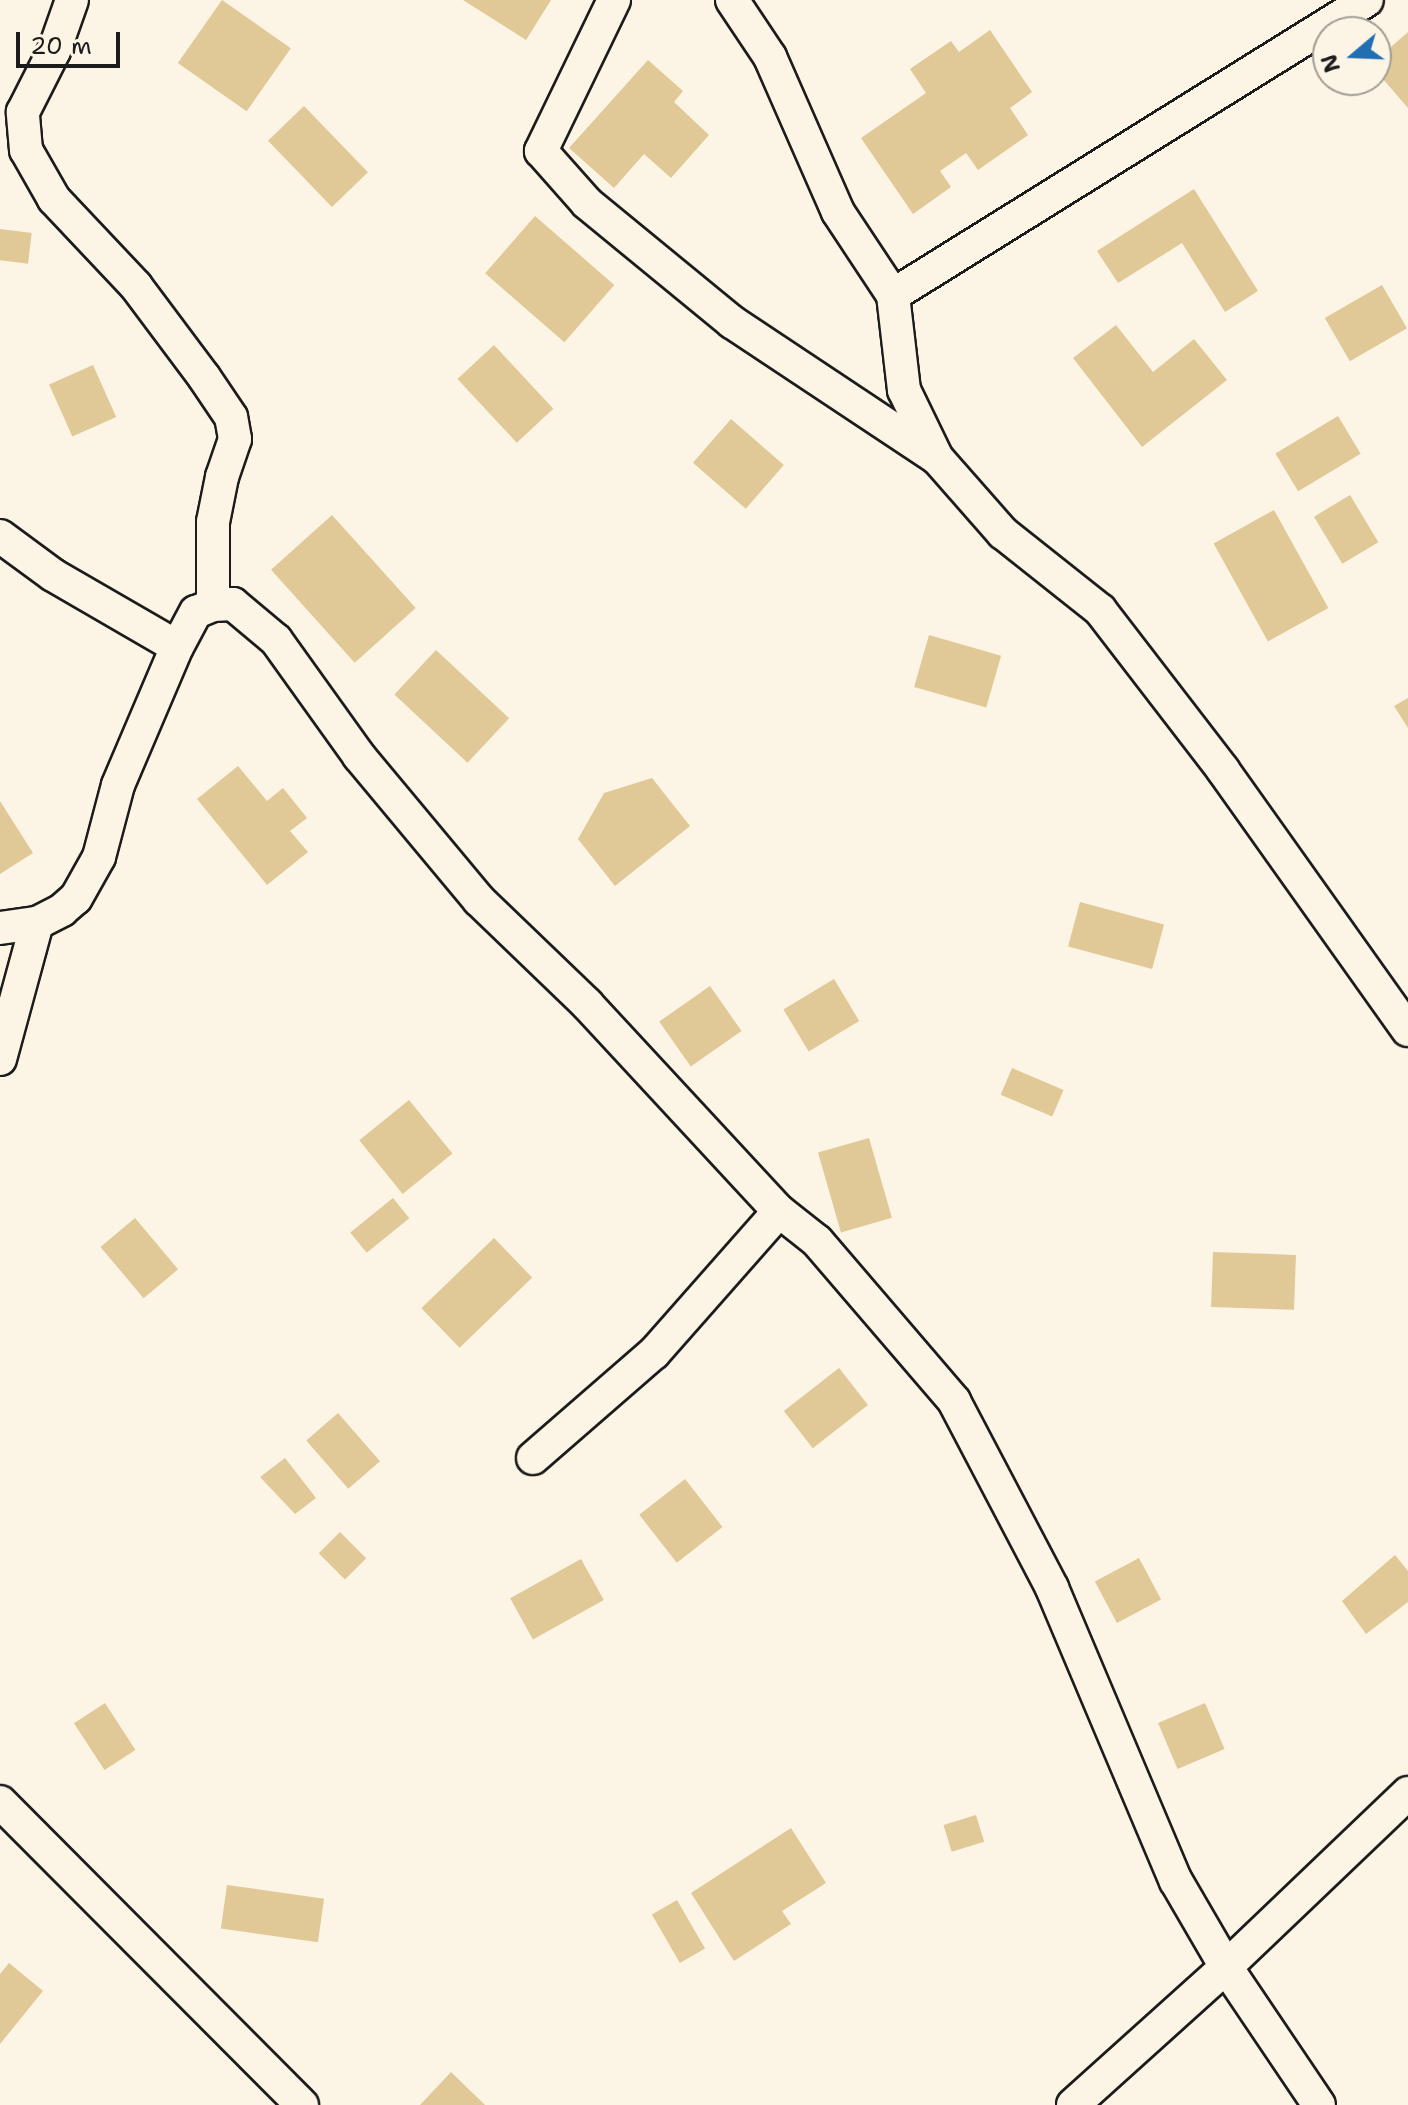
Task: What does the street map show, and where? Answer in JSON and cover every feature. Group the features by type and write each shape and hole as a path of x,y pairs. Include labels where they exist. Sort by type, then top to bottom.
{"street":[{"path":"72,0 54,51 23,112 26,150 54,199 136,286 231,417 235,439 222,477 213,522 213,605"},
{"path":"614,0 541,151 587,203 732,322 937,458 1003,533 1100,610 1223,770 1408,1030"},
{"path":"732,0 770,57 838,212 893,295 904,390 937,458"},
{"path":"893,295 1367,0"},
{"path":"0,536 53,575 177,647"},
{"path":"0,928 37,923 62,910 76,898 99,857 118,785 177,647 196,612 213,605 233,604 276,640 359,756 479,900 587,1004 779,1211 817,1241 954,1401 1052,1588 1176,1881 1226,1967 1319,2105"},
{"path":"0,1059 37,923"},
{"path":"533,1458 654,1353 779,1211"},
{"path":"1073,2105 1226,1967 1408,1793"},
{"path":"0,1802 302,2105"}],"building":[{"path":"222,0 291,48 247,111 178,63"},
{"path":"463,0 551,0 526,40"},
{"path":"990,30 1032,92 1010,108 1028,135 978,170 966,153 940,171 951,187 913,214 861,138 926,93 910,69 951,41 959,52"},
{"path":"1408,32 1408,108 1392,90 1392,46"},
{"path":"648,60 683,91 674,102 709,135 671,178 644,154 614,188 569,148"},
{"path":"304,106 368,172 332,207 268,141"},
{"path":"1194,189 1258,291 1225,312 1182,243 1118,283 1097,251"},
{"path":"535,216 614,285 564,342 485,273"},
{"path":"0,229 32,233 28,264 0,260"},
{"path":"1382,285 1407,328 1350,361 1325,318"},
{"path":"1116,325 1153,372 1194,339 1227,380 1142,447 1073,358"},
{"path":"494,345 553,409 517,443 457,379"},
{"path":"93,365 116,417 72,437 49,385"},
{"path":"1338,416 1361,454 1298,491 1275,454"},
{"path":"731,419 784,465 746,509 693,463"},
{"path":"1350,495 1378,542 1342,564 1314,517"},
{"path":"1274,510 1328,608 1268,641 1214,543"},
{"path":"332,515 416,608 355,663 271,570"},
{"path":"929,635 1001,656 986,708 914,687"},
{"path":"436,650 509,718 468,763 394,695"},
{"path":"1408,698 1408,728 1394,706"},
{"path":"238,766 267,801 283,788 307,818 290,831 308,852 267,885 197,799"},
{"path":"652,778 690,826 615,886 578,839 604,793"},
{"path":"0,801 33,853 0,874"},
{"path":"1080,902 1164,925 1152,969 1068,946"},
{"path":"834,979 859,1021 809,1051 783,1009"},
{"path":"710,986 742,1031 691,1067 659,1022"},
{"path":"1012,1068 1064,1090 1052,1117 1001,1095"},
{"path":"409,1100 452,1154 403,1194 359,1140"},
{"path":"869,1138 892,1218 841,1232 818,1153"},
{"path":"393,1198 409,1218 367,1253 350,1233"},
{"path":"135,1218 178,1269 144,1298 101,1247"},
{"path":"494,1238 532,1278 460,1348 421,1308"},
{"path":"1213,1252 1296,1255 1294,1310 1211,1307"},
{"path":"839,1368 868,1405 813,1448 784,1411"},
{"path":"338,1413 380,1461 348,1489 306,1441"},
{"path":"285,1458 316,1498 295,1514 260,1477"},
{"path":"685,1479 723,1527 677,1563 639,1515"},
{"path":"340,1532 366,1558 345,1579 319,1553"},
{"path":"1395,1555 1408,1571 1408,1602 1366,1634 1342,1601"},
{"path":"1139,1558 1161,1599 1117,1623 1095,1581"},
{"path":"581,1559 604,1600 533,1639 510,1598"},
{"path":"105,1703 135,1750 104,1770 74,1723"},
{"path":"1205,1703 1225,1749 1178,1769 1158,1723"},
{"path":"976,1815 984,1842 952,1852 943,1825"},
{"path":"791,1828 826,1883 782,1911 791,1924 734,1961 691,1893"},
{"path":"227,1885 324,1899 318,1942 221,1929"},
{"path":"677,1900 705,1948 680,1963 652,1914"},
{"path":"9,1963 43,1991 0,2044 0,1974"},
{"path":"451,2072 485,2105 420,2105"}]}
